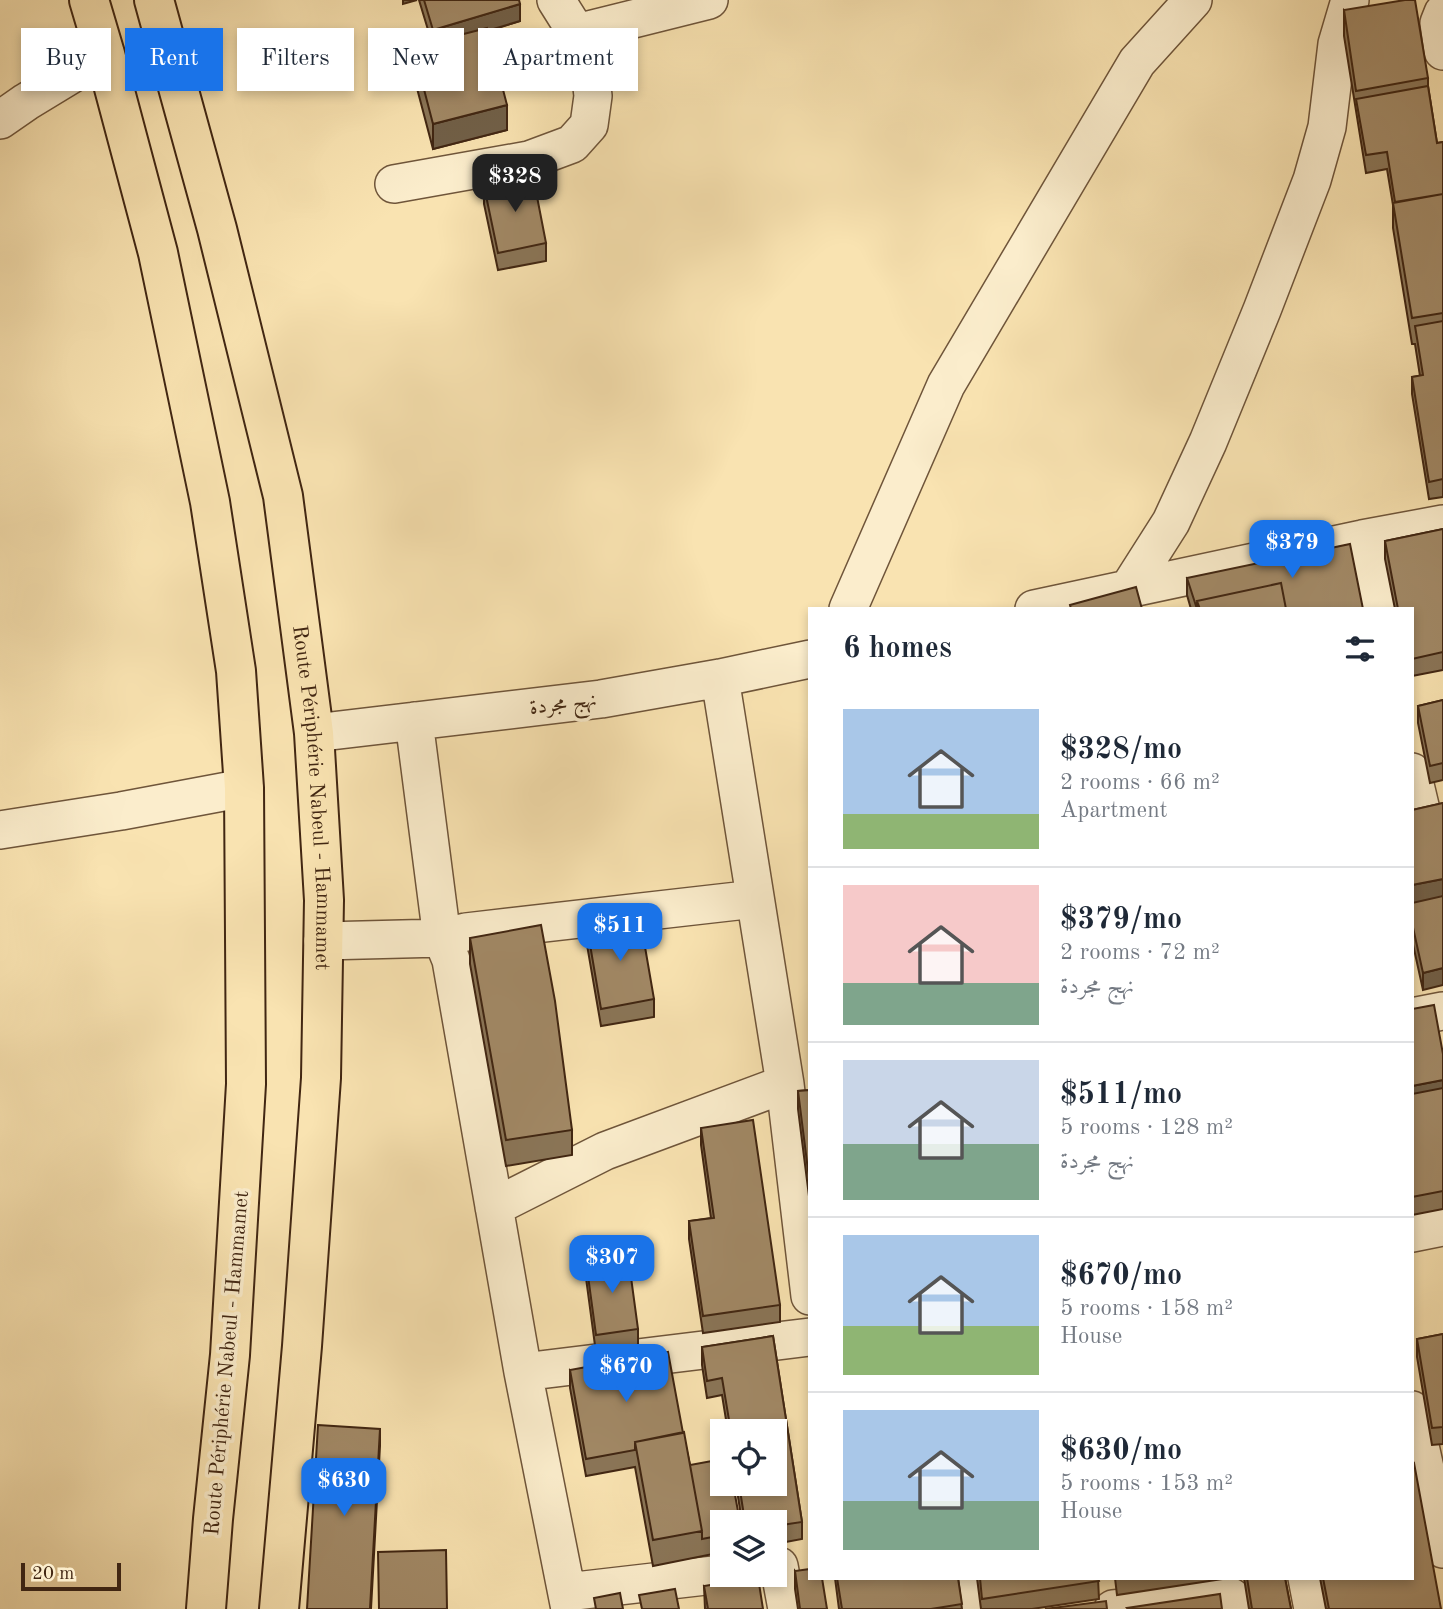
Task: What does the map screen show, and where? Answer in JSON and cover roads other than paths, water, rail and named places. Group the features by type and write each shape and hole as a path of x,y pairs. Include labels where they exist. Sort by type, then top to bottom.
{"highway":[{"name":"Route Périphérie Nabeul - Hammamet","path":"89,0 98,28"},
{"name":"Route Périphérie Nabeul - Hammamet","path":"154,0 217,229 283,496 314,733 324,900 321,1078 302,1346 279,1609"},
{"name":"Route Périphérie Nabeul - Hammamet","path":"111,73 158,253 210,502 236,671 244,788 246,1084 230,1355 206,1609"}],"street":[{"path":"556,0 574,28"},
{"path":"597,28 709,0"},
{"path":"849,607 946,385 1137,62 1193,0"},
{"path":"1154,593 1171,522 1203,453 1262,310 1312,180 1327,127 1337,44 1350,0"},
{"path":"1436,0 1443,13 1439,23 1443,51"},
{"path":"0,120 44,91"},
{"path":"394,184 529,160 572,144 589,125 592,91"},
{"path":"1049,607 1154,593 1362,539 1443,524"},
{"path":"1362,539 1377,607"},
{"name":"نهج مجردة","path":"314,733 601,699 808,659"},
{"path":"720,678 755,899 794,1093 808,1271"},
{"path":"414,721 442,938 451,960 523,1372 568,1600 688,1594 710,1581"},
{"path":"1414,778 1425,809"},
{"path":"0,830 244,788"},
{"path":"323,940 442,938 466,932 755,899"},
{"path":"1414,1017 1443,1011"},
{"path":"494,1207 606,1151 794,1093"},
{"path":"1414,1233 1443,1227"},
{"path":"523,1372 808,1337"},
{"path":"1414,1417 1427,1463 1443,1549"},
{"path":"787,1609 788,1566"},
{"path":"966,1580 971,1609"},
{"path":"1105,1580 1111,1609 1218,1597 1231,1597 1241,1609"},
{"path":"1307,1580 1313,1609"}]}
